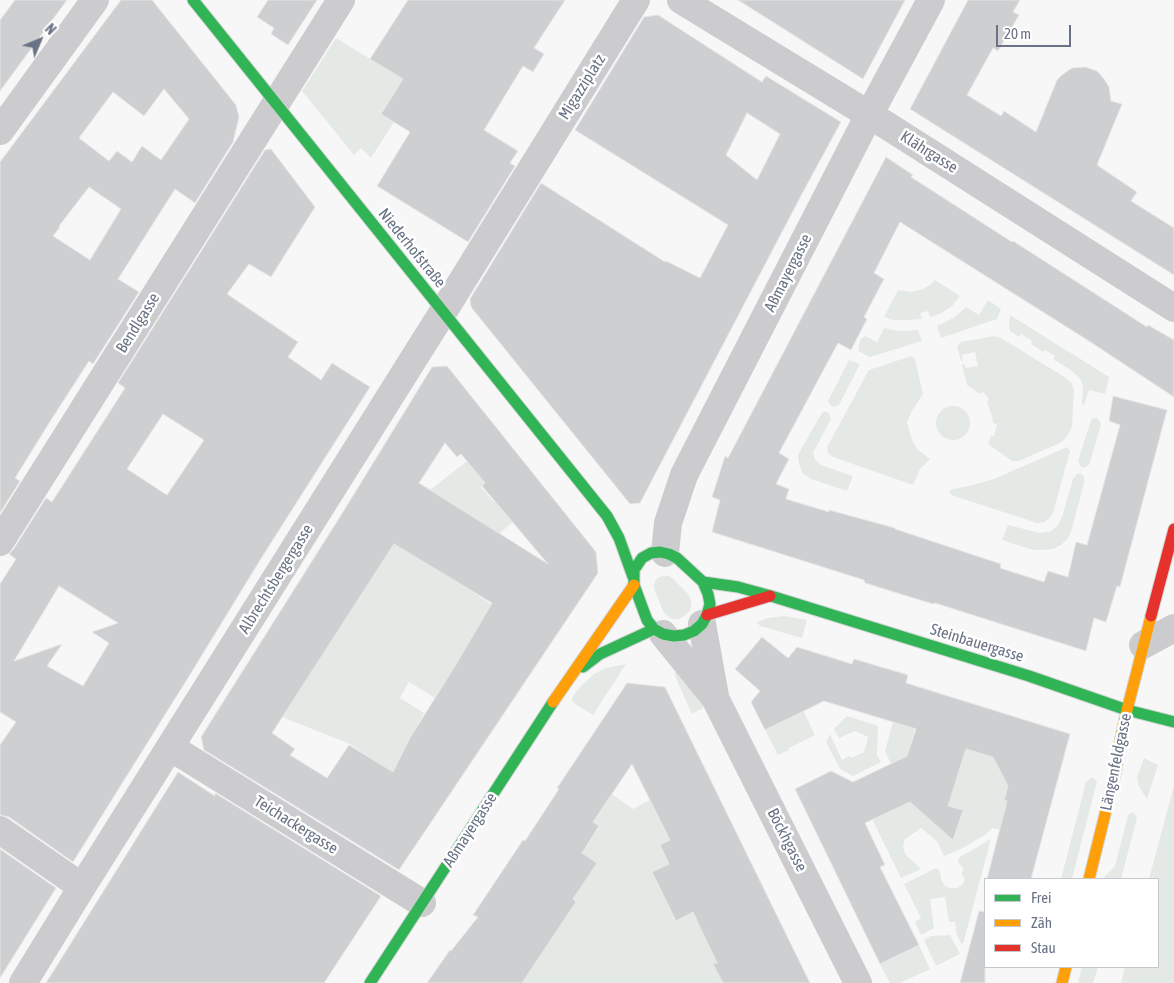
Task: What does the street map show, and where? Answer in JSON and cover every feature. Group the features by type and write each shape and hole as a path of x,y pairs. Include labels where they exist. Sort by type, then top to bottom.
{"street":[{"path":"0,131 95,0"},
{"name":"Niederhofstraße","path":"194,0 607,516 619,538 633,581"},
{"path":"276,104 341,0"},
{"name":"Migazziplatz","path":"529,174 636,0"},
{"name":"Klährgasse","path":"681,0 869,115 1174,308"},
{"name":"Aßmayergasse","path":"653,551 668,523 684,475 869,115 931,0"},
{"name":"Bendlgasse","path":"0,542 276,104"},
{"name":"Albrechtsbergergasse","path":"23,983 529,174"},
{"name":"Niederhofstraße","path":"607,516 632,537"},
{"name":"Längenfeldgasse","path":"1089,878 1116,770 1126,710 1174,529"},
{"path":"653,551 669,554 677,558 702,582 708,594 710,604 705,619 694,631 674,636 659,631 647,620 633,581 634,570 642,558 653,551"},
{"name":"Aßmayergasse","path":"370,983 633,581"},
{"name":"Steinbauergasse","path":"702,582 738,587 771,596 1029,676 1126,710 1174,722"},
{"path":"705,619 771,596"},
{"name":"Böckhgasse","path":"705,619 715,698"},
{"path":"1143,645 1174,628"},
{"name":"Aßmayergasse","path":"569,678 600,654 659,631"},
{"name":"Böckhgasse","path":"659,631 715,698 858,983"},
{"name":"Teichackergasse","path":"170,747 422,903"},
{"path":"0,830 82,887"},
{"path":"1062,983 1066,968"}],"shaded area":[{"path":"336,38 403,79 381,113 394,122 371,158 361,148 354,155 302,91"},
{"path":"935,280 960,296 952,306 942,313 930,317 928,311 920,313 922,319 893,320 884,317 898,290 912,292 923,289"},
{"path":"988,300 1001,309 997,319 941,338 937,326 955,317 966,307 979,315"},
{"path":"1010,315 1109,377 1105,394 1089,390 1084,405 1082,403 1083,387 1081,380 1072,371 1053,359 1055,356 1045,350 1043,352 1031,344 1032,341 1021,334 1019,337 1010,331"},
{"path":"884,328 899,331 918,330 922,341 870,357 858,351 860,340 865,336 877,342"},
{"path":"994,336 1001,338 1066,378 1072,384 1074,391 1072,427 1068,435 1062,442 1019,461 1012,461 988,444 991,436 994,436 997,424 993,423 987,402 989,399 983,392 980,394 967,385 962,365 964,364 966,368 978,366 975,352 962,355 963,360 961,361 957,346 961,342"},
{"path":"911,356 915,359 923,394 907,422 912,440 917,449 930,459 920,469 913,485 833,457 828,453 827,447 869,370"},
{"path":"849,360 860,364 839,405 831,406 828,401"},
{"path":"953,406 960,407 965,411 969,416 969,430 965,435 960,439 953,440 946,439 941,435 937,430 936,423 937,416 941,411 946,407"},
{"path":"824,411 829,413 831,419 813,453 815,459 821,465 853,476 847,491 811,479 803,474 799,464 798,455"},
{"path":"1093,418 1097,418 1101,425 1089,465 1083,468 1078,461"},
{"path":"1067,447 1070,451 1053,513 1044,522 1037,523 951,495 949,491 994,479"},
{"path":"467,461 485,483 481,487 494,502 497,500 515,520 499,534 430,490"},
{"path":"1081,473 1084,477 1084,483 1072,529 1068,538 1061,545 1053,549 1033,550 1002,540 1008,525 1040,533 1051,531 1058,525 1062,517 1073,479 1077,474"},
{"path":"394,544 491,604 435,698 409,682 400,698 424,713 393,773 350,744 282,717"},
{"path":"669,576 673,579 689,595 691,607 689,612 679,619 672,619 667,616 655,591 655,581 659,577"},
{"path":"784,616 807,620 802,638 760,626 757,622 768,618"},
{"path":"626,664 593,715 575,704 572,700 582,685 594,674 606,668"},
{"path":"674,671 684,678 704,705 703,708 692,714"},
{"path":"802,708 815,735 778,755 765,730 802,712"},
{"path":"847,716 878,726 877,755 881,762 853,776 840,769 826,742 830,734 842,760 864,752 868,737 855,731 839,738 834,729"},
{"path":"893,722 915,729 907,756 891,764 885,751"},
{"path":"950,744 1006,761 998,766 1004,778 1010,779 1000,830 993,828 961,849 944,856 937,841 921,828 905,839 903,846 905,854 921,869 901,878 872,819 910,802 915,806 952,792 962,763"},
{"path":"1144,758 1158,765 1147,799 1139,787 1137,778"},
{"path":"1092,777 1097,781 1072,878 1061,878 1086,782"},
{"path":"1174,785 1174,983 1121,983 1125,968 1159,968 1159,878 1149,878"},
{"path":"612,794 633,809 650,800 670,840 660,845 669,864 652,872 676,921 693,912 699,924 716,944 709,947 717,963 714,965 723,983 522,983 576,902 573,899 596,863 582,853 599,827 593,822"},
{"path":"1133,812 1137,818 1121,878 1104,878 1115,866 1128,815"},
{"path":"991,839 963,944 957,936 955,922 949,922 945,897 930,899 934,928 921,935 915,922 921,918 904,884 936,868 940,871 941,879 945,886 957,888 961,886 965,880 962,874 963,868 958,860"},
{"path":"950,935 960,954 936,966 924,940 931,936"},
{"path":"919,945 930,969 900,983 890,983 880,964"},
{"path":"1082,968 1098,968 1093,983 1078,983"}],"building":[{"path":"15,0 67,0 0,91 0,20"},
{"path":"121,0 152,0 236,105 239,117 233,142 195,203 175,189 118,279 139,292 93,364 89,361 51,420 15,478 20,481 0,513 0,162","holes":["164,89 189,119 161,160 142,146 132,162 117,151 109,161 79,138 113,92 144,116","89,187 121,209 90,260 53,236"]},
{"path":"268,0 317,0 288,45 271,34 274,28 257,17"},
{"path":"408,0 565,0 534,48 544,54 533,72 523,66 484,130 518,151 510,163 515,166 468,242 377,186 410,132 381,114 403,79 370,59"},
{"path":"738,0 905,0 863,79"},
{"path":"968,0 1020,0 1013,12 1019,15 998,51 993,48 967,95 1001,116 1004,111 1036,132 1057,80 1062,75 1072,68 1085,67 1097,71 1104,79 1109,87 1111,101 1122,104 1097,165 1137,192 1131,201 1174,228 1174,275 910,109"},
{"path":"658,15 762,82 766,76 841,122 640,503 630,504 471,307 470,299 541,183 665,262 700,278 728,225 575,130 644,17","holes":["747,113 780,134 757,180 726,155"]},
{"path":"271,149 315,207 271,277 249,264 227,294 298,342 288,357 321,380 332,363 370,387 73,862 9,817 0,815 0,745 16,722 0,712 0,584 16,559 9,554 46,498 52,502 125,388 118,383 265,150","holes":["163,414 204,440 167,495 127,469","59,586 118,623 92,632 109,643 83,686 47,666 62,644 14,661"]},
{"path":"886,157 913,175 911,177 1012,242 1147,327 1148,325 1174,340 1174,397 900,222 874,273 884,279 864,317 867,319 851,350 838,343 779,453 789,459 776,484 789,489 786,499 829,512 829,510 895,528 1001,564 1000,568 1044,582 1048,571 1068,577 1076,542 1087,545 1120,425 1109,421 1113,396 1167,410 1120,587 1117,586 1106,622 1094,618 1086,651 865,583 864,580 712,532 720,500 712,497 725,456 728,458"},
{"path":"447,366 596,552 598,573 399,870 204,750 201,737 432,367","holes":["445,443 457,457 461,454 485,483 482,486 548,564 419,483","394,544 492,603 410,738 393,772 349,745 327,778 290,755 295,749 272,733"]},
{"path":"762,637 788,658 797,647 852,664 854,659 908,675 906,683 1070,734 1031,878 987,878 1007,801 1004,800 1008,786 993,757 966,749 948,806 963,810 953,840 910,802 865,823 885,865 880,867 919,945 880,964 795,789 831,771 853,782 907,756 916,729 824,701 765,730 751,702 760,691 735,669"},
{"path":"627,683 665,687 810,983 723,983 713,964 717,963 693,912 676,921 652,872 669,864 660,845 670,840 632,764 593,822 599,826 582,853 597,863 573,899 576,902 522,983 427,983 450,950 478,917 473,915 523,840 525,841 559,789 557,788"},
{"path":"178,772 381,896 324,983 46,983"},
{"path":"0,849 56,888 0,978"},
{"path":"979,911 984,912 985,983 960,983"}],"traffic: fast":[{"path":"193,0 607,516 619,538 633,577"},
{"path":"660,552 677,558 703,582 708,594 710,604 702,624 694,631 684,635 663,634 654,629 647,620 634,585 634,570 642,558 651,553 660,552"},
{"path":"703,582 738,587 771,596 1029,676 1127,710 1174,722"},
{"path":"583,667 600,654 654,629"},
{"path":"370,983 553,702"}],"traffic: slow":[{"path":"553,702 634,585"},
{"path":"1089,878 1116,770 1127,710 1151,616"},
{"path":"1062,983 1066,968"}],"traffic: jam":[{"path":"1151,616 1174,529"},
{"path":"707,615 770,596"}]}
